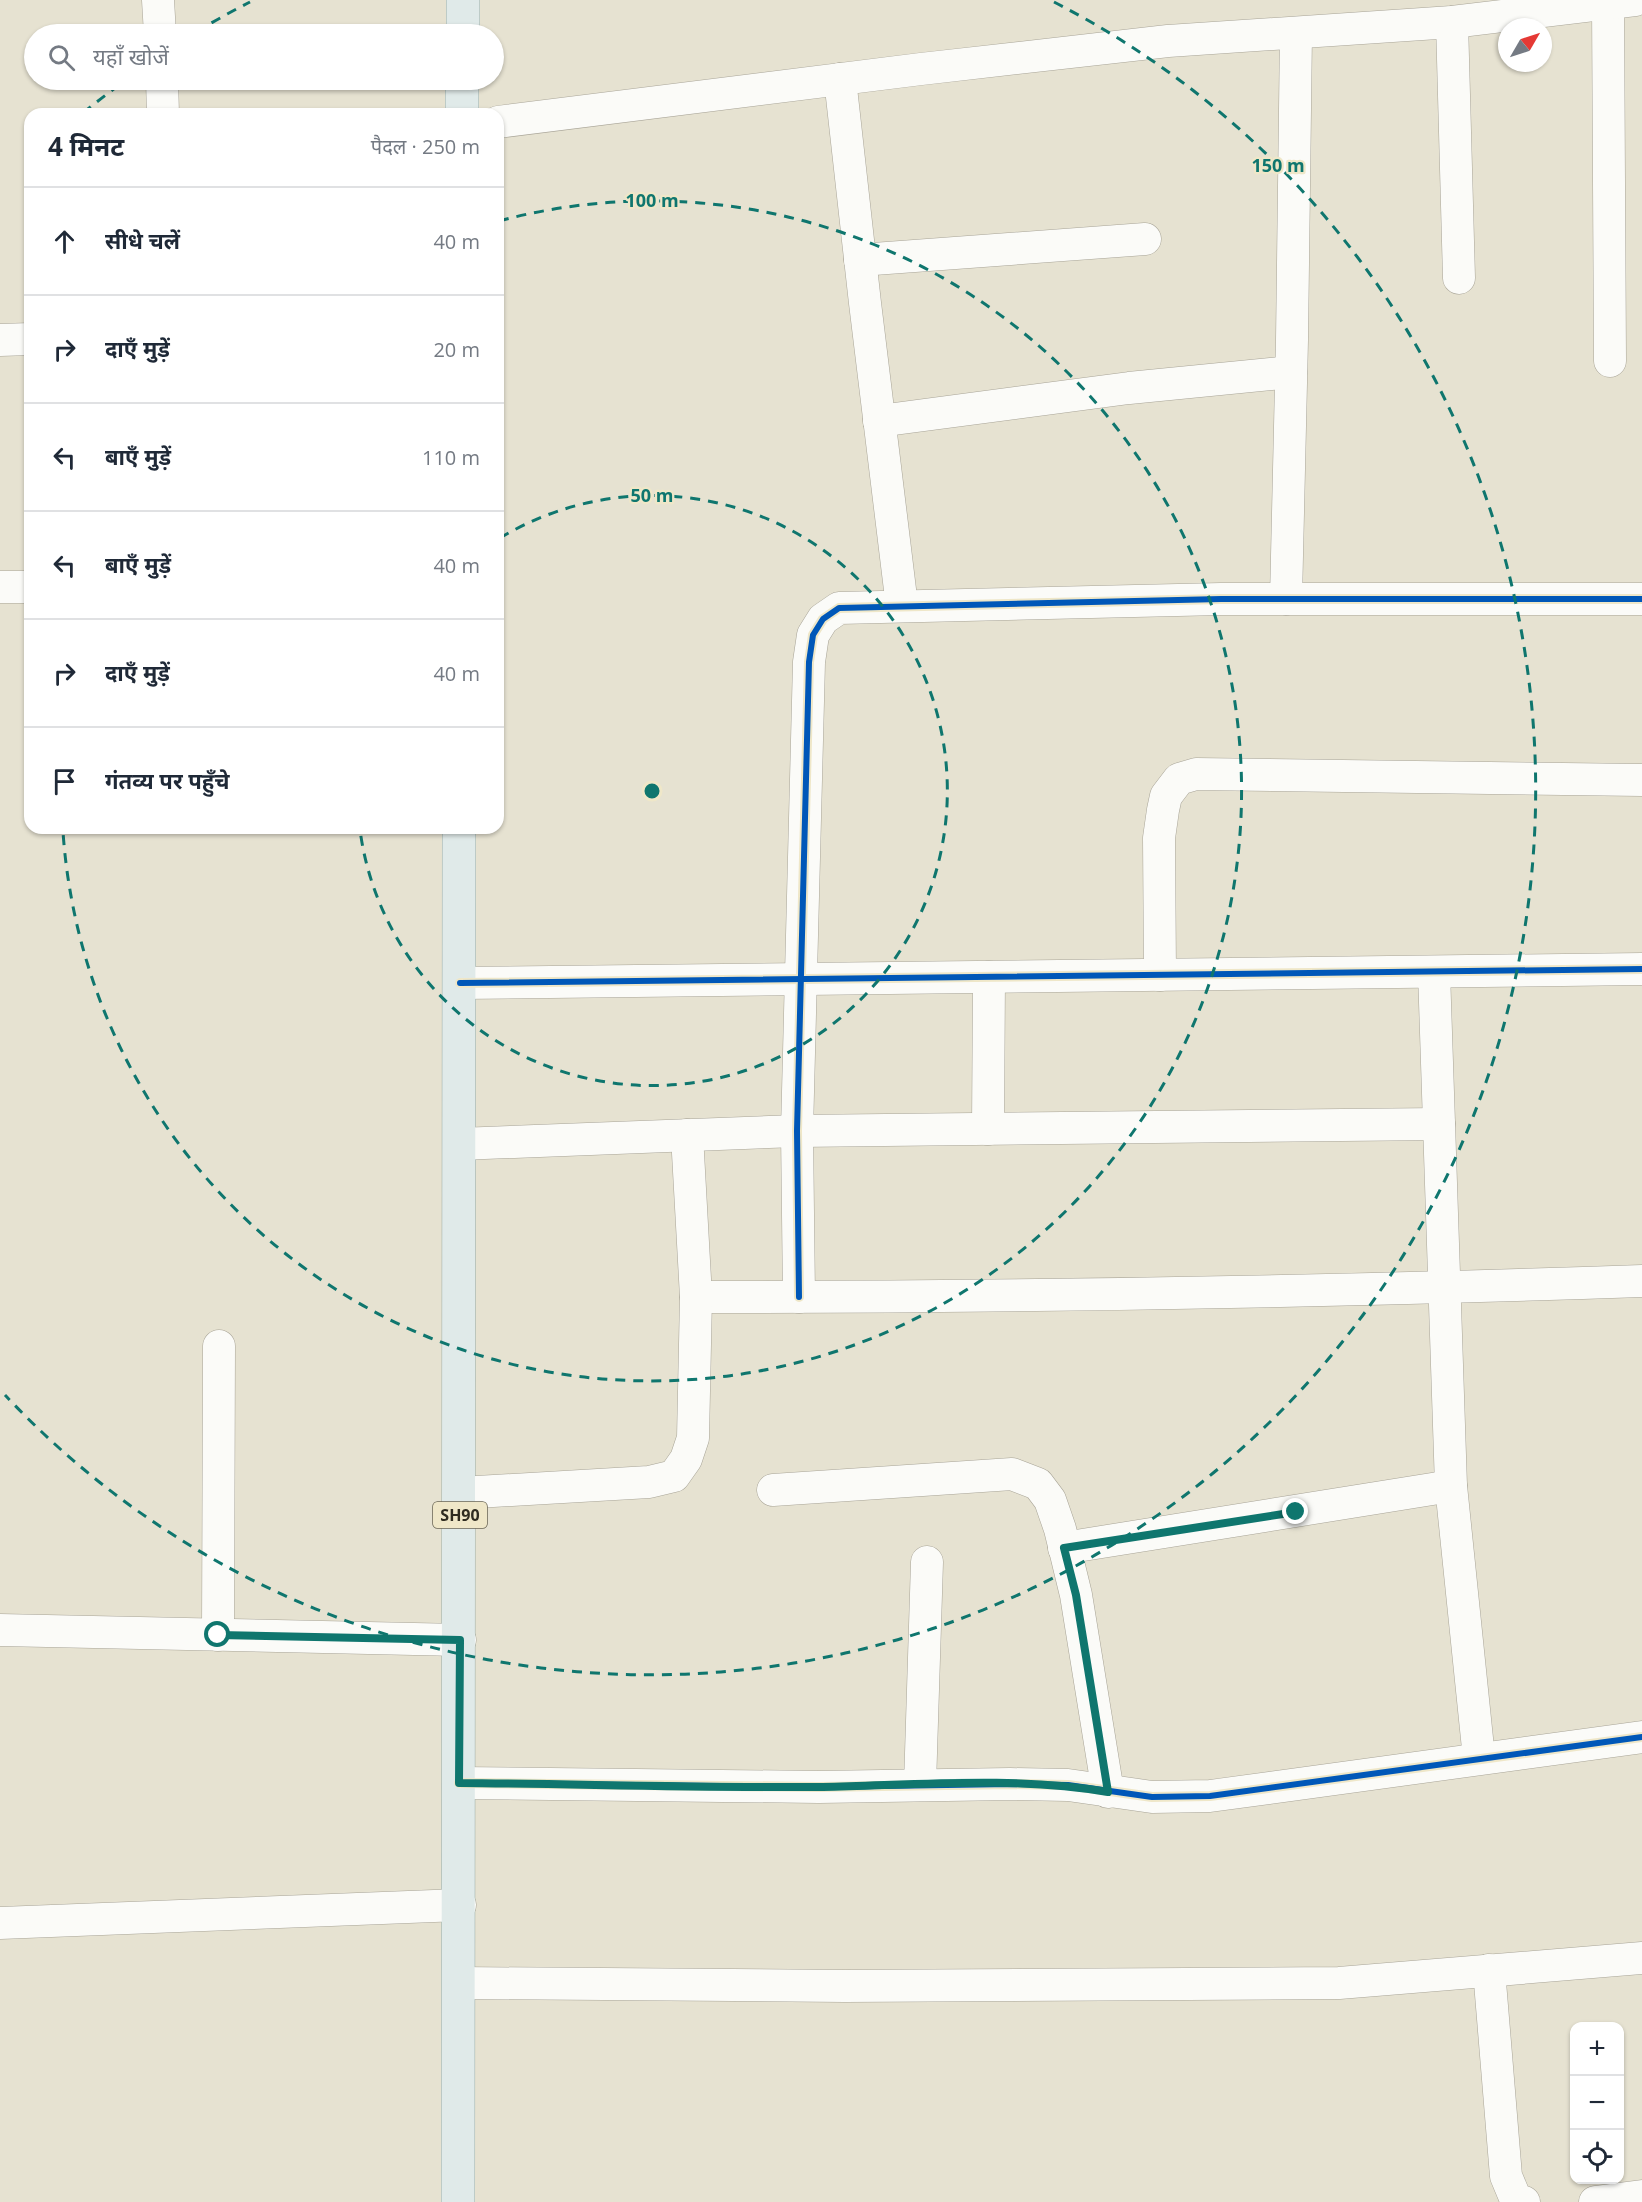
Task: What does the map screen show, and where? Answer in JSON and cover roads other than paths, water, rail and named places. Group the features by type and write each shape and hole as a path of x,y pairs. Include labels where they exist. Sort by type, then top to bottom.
{"main road":[{"path":"463,0 463,24"},
{"path":"462,90 462,108"},
{"name":"SH90","path":"458,2202 460,1983 459,834"}],"street":[{"path":"158,0 159,24"},
{"path":"504,121 1168,41 1452,22 1622,2 1610,361"},
{"path":"1452,22 1459,278"},
{"path":"1286,599 1292,372 1296,33"},
{"path":"840,79 902,606"},
{"path":"162,90 163,108"},
{"path":"860,260 1145,239"},
{"path":"0,340 24,339"},
{"path":"879,421 1129,388 1292,372"},
{"path":"0,587 24,587"},
{"path":"799,1297 797,1131 809,662 813,635 823,619 839,608 902,606 1286,599 1642,599"},
{"path":"1161,975 1160,838 1166,796 1179,779 1196,774 1642,780"},
{"path":"460,983 1642,969"},
{"path":"1434,972 1451,1486 1479,1758"},
{"path":"988,1129 989,977"},
{"path":"459,1144 797,1131 1439,1124"},
{"path":"460,1493 649,1482 674,1476 686,1459 693,1438 696,1297 687,1135"},
{"path":"696,1297 1444,1288 1642,1281"},
{"path":"218,1635 219,1346"},
{"path":"772,1490 1012,1474 1038,1484 1050,1500 1076,1595 1108,1792"},
{"path":"1064,1548 1451,1486"},
{"path":"920,1785 927,1563"},
{"path":"0,1630 460,1640"},
{"path":"459,1783 819,1787 1068,1785 1152,1797 1210,1796 1642,1737"},
{"path":"0,1923 460,1905"},
{"path":"460,1983 833,1986 1327,1983 1642,1958"},
{"path":"1490,1970 1506,2176 1516,2200 1524,2202"},
{"path":"1595,2202 1642,2196"}]}
